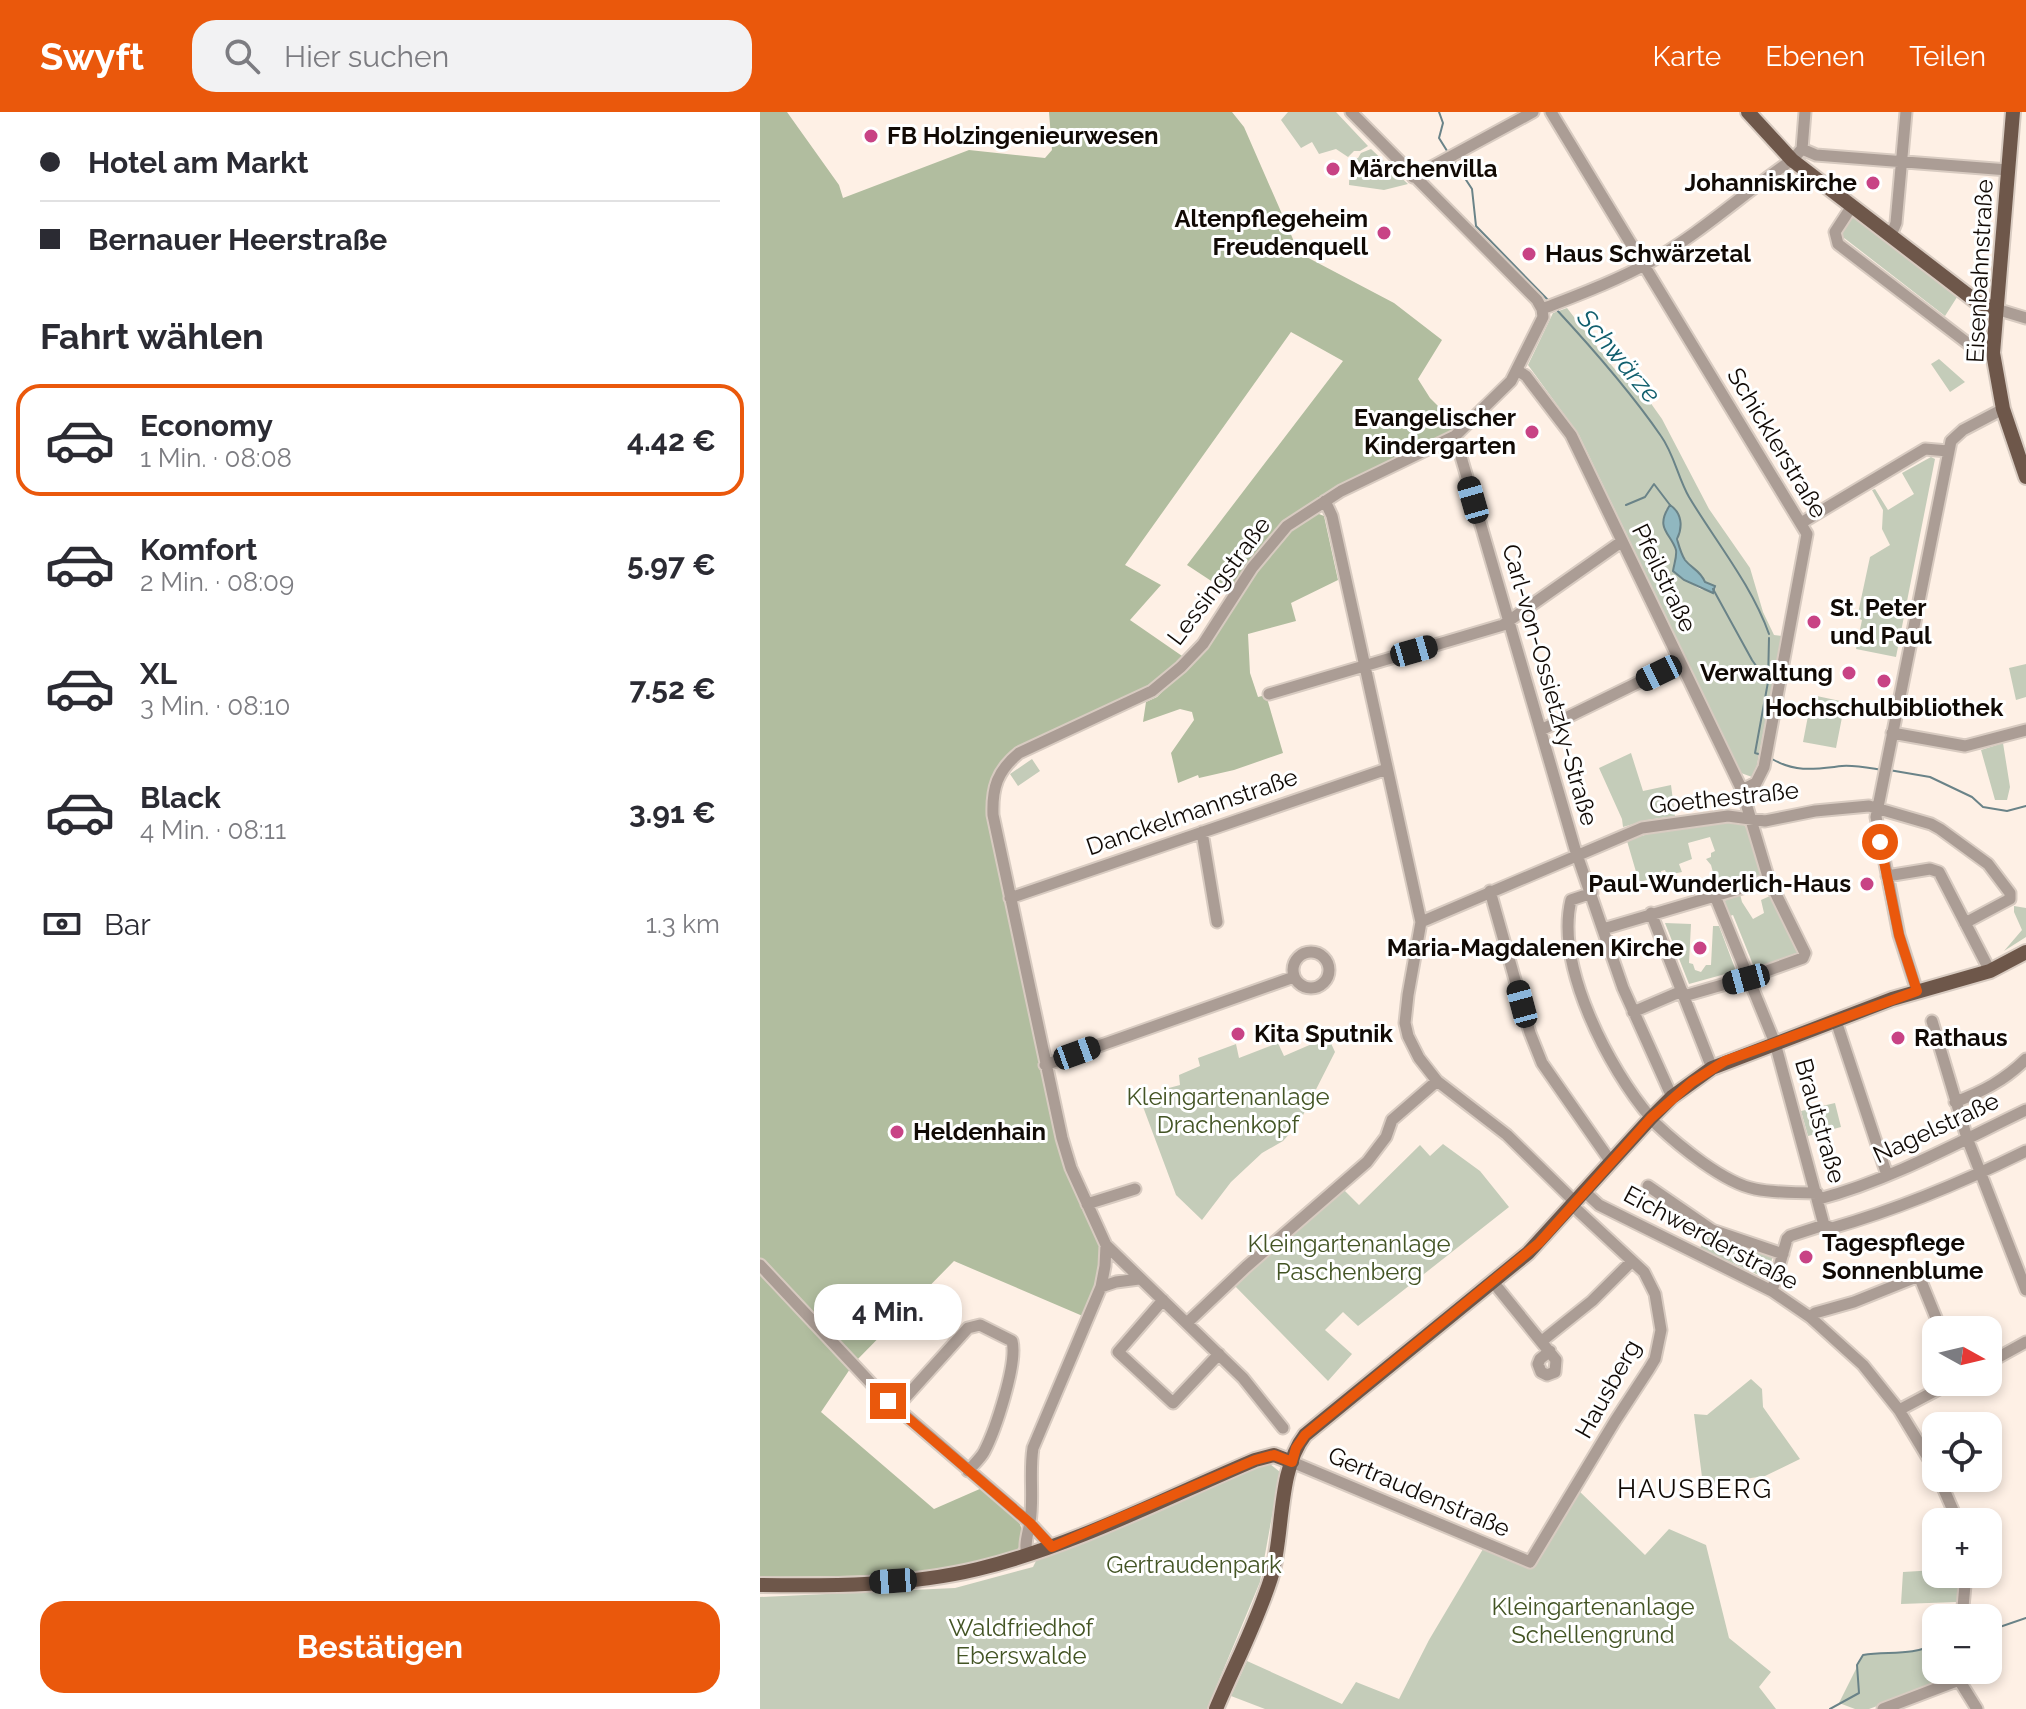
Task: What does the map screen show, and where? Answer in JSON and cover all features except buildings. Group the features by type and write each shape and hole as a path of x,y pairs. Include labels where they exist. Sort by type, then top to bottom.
{"main road":[{"path":"1748,112 1852,206 1977,302 2000,310"},
{"name":"Eisenbahnstraße","path":"2013,112 2000,310 1993,353 2003,409 2026,477"},
{"path":"1216,1709 1271,1578 1292,1462 1296,1448 1305,1435 1539,1243 1672,1097 1712,1068 1836,1021 1990,971 2026,952"},
{"path":"760,1585 805,1586 914,1580 978,1569 1052,1547 1255,1460 1274,1455 1292,1462"}],"street":[{"path":"1351,112 1537,300 1549,306 1644,265 1702,229 1797,155 2008,170"},
{"path":"1413,177 1533,112"},
{"name":"Schicklerstraße","path":"1551,112 1803,527 1807,539 1766,757 1760,779 1742,790"},
{"path":"1797,155 1805,112"},
{"path":"1891,235 1896,223 1906,112"},
{"path":"1852,206 1835,232 1838,244 1970,345 1993,353"},
{"name":"Lessingstraße","path":"1106,1245 1062,1138 993,815 996,780 1001,770 1019,753 1152,691 1165,682 1203,644 1274,539 1300,516 1455,436 1510,382 1549,306"},
{"path":"2000,310 2026,318"},
{"name":"Pfeilstraße","path":"1517,370 1526,376 1571,435 1742,790 1769,880 1805,956 1750,977"},
{"path":"1921,992 1899,935 1876,821 1877,809 1948,451 1955,436 2003,409"},
{"name":"Carl-von-Ossietzky-Straße","path":"1455,436 1578,854 1633,1012 1672,1097"},
{"path":"1803,527 1925,449 1948,451"},
{"path":"1325,501 1332,516 1421,922 1405,1023 1419,1058 1437,1081 1507,1135 1578,1200"},
{"path":"1269,694 1509,623 1621,542"},
{"path":"1541,730 1680,662"},
{"path":"1892,733 1965,746 2026,730"},
{"name":"Danckelmannstraße","path":"1010,898 1387,769"},
{"name":"Goethestraße","path":"1421,922 1642,828 1728,816 1765,821 1815,811 1869,806 1931,824 1988,864 2010,893 2008,902 1965,923"},
{"path":"1202,832 1217,922"},
{"path":"1887,876 1930,869 1939,872 1990,971"},
{"path":"1603,929 1769,880"},
{"path":"1490,891 1530,1033 1542,1063 1611,1162"},
{"name":"Nagelstraße","path":"1592,893 1571,900 1567,925 1573,963 1600,1039 1619,1075 1653,1121 1732,1180 1753,1189 1818,1196 1853,1190 2026,1110"},
{"name":"Brautstraße","path":"1715,896 1775,1043 1824,1225"},
{"path":"1651,913 1712,1068"},
{"path":"1045,1065 1294,977"},
{"path":"1633,1012 1683,993 1750,977"},
{"path":"1836,1021 1887,1175"},
{"path":"1932,1021 1967,1138 2026,1290"},
{"path":"1955,1102 1992,1086 2010,1075 2026,1059"},
{"path":"1188,1322 1367,1162 1386,1137 1392,1120 1437,1081"},
{"path":"1772,1291 1790,1236 1824,1225 1832,1228 1891,1210 2026,1151"},
{"path":"1648,1186 1725,1236 1783,1254"},
{"path":"1087,1204 1135,1189"},
{"name":"Hausberg","path":"1530,1562 1655,1359 1661,1330 1658,1304 1650,1282 1578,1200"},
{"name":"Eichwerderstraße","path":"1578,1200 1599,1205 1772,1291 1810,1317 1855,1356 1899,1410 1922,1448"},
{"path":"1106,1245 1243,1378 1283,1428"},
{"path":"1027,1555 1031,1464 1036,1441 1101,1287 1106,1245"},
{"path":"1542,1341 1592,1301 1632,1261"},
{"path":"760,1265 896,1408 1030,1523 1052,1547"},
{"path":"1810,1317 1919,1276 1935,1316"},
{"path":"1101,1287 1139,1279"},
{"path":"1493,1282 1550,1351"},
{"path":"1163,1300 1118,1352 1173,1403 1219,1354"},
{"path":"896,1408 968,1328 980,1325 1012,1341 1014,1348 1007,1385 985,1449 968,1471"},
{"path":"2002,1355 2026,1342"},
{"path":"1899,1410 1926,1396"},
{"name":"Gertraudenstraße","path":"1292,1462 1530,1562"},
{"path":"1883,1709 1939,1684"},
{"path":"1964,1684 1977,1709"}],"green space":[{"path":"760,112 787,112 839,185 843,198 969,150 1045,158 1052,150 1049,112 1232,112 1244,127 1299,253 1394,303 1442,340 1418,379 1430,398 1457,425 1442,439 1299,512 1270,535 1231,594 1187,565 1343,361 1291,332 1125,565 1161,585 1130,620 1185,658 1163,680 1009,757 995,771 990,788 1046,1083 1103,1245 1102,1270 1085,1317 954,1261 854,1363 760,1259"},
{"path":"1288,112 1336,112 1368,146 1348,157 1336,149 1319,154 1312,142 1301,148 1281,120"},
{"path":"1371,149 1408,184 1384,190 1349,185 1350,159 1358,158 1361,153"},
{"path":"1854,214 1959,294 1945,316 1839,234"},
{"path":"1567,308 1618,373 1640,388 1662,419 1709,509 1750,568 1763,612 1774,635 1782,636 1756,770 1752,777 1741,773 1579,435 1528,365 1553,313","holes":["1666,509 1676,509 1681,552 1704,582 1716,588 1714,592 1700,589 1677,575 1675,548 1665,514"]},
{"path":"1939,359 1965,382 1950,392 1931,364"},
{"path":"1931,457 1935,459 1896,657 1856,649 1862,620 1857,618 1870,557 1890,545 1882,529 1883,510 1872,490 1875,489 1888,510 1914,494 1902,473"},
{"path":"1314,512 1324,516 1338,580 1291,603 1296,621 1248,634 1250,673 1258,697 1266,695 1283,753 1234,770 1199,778 1198,775 1178,783 1171,753 1194,720 1192,712 1180,709 1143,722 1146,702 1157,697 1206,647 1281,538 1292,526"},
{"path":"2026,664 2026,697 2016,700 2009,668"},
{"path":"1812,695 1845,702 1836,748 1803,742"},
{"path":"2003,743 2010,787 2007,800 1995,800 1981,750"},
{"path":"1631,753 1643,791 1671,785 1675,816 1623,827 1599,768"},
{"path":"1032,759 1040,771 1018,786 1010,774"},
{"path":"1742,822 1762,873 1760,877 1718,891 1711,865 1706,859 1715,851 1710,837 1688,843 1692,859 1679,864 1682,872 1667,875 1665,870 1661,871 1662,876 1639,882 1627,841 1684,827"},
{"path":"1740,894 1753,919 1764,913 1761,900 1770,896 1801,955 1756,972 1733,915 1730,916 1724,901"},
{"path":"2014,906 2026,908 2026,937 2004,951 2022,930"},
{"path":"1665,923 1691,924 1689,963 1701,972 1706,965 1711,965 1713,926 1719,926 1736,971 1689,984"},
{"name":"Kleingartenanlage Drachenkopf","path":"1328,1037 1335,1052 1299,1123 1283,1141 1262,1153 1231,1182 1202,1220 1176,1195 1139,1096 1180,1085 1179,1075 1200,1066 1198,1058 1236,1044 1239,1058 1278,1043 1284,1056"},
{"path":"1835,1103 1841,1127 1808,1136 1801,1111"},
{"name":"Kleingartenanlage Paschenberg","path":"1443,1144 1480,1171 1509,1207 1358,1326 1343,1312 1325,1330 1352,1354 1328,1381 1231,1282 1344,1190 1359,1205 1420,1145 1430,1156"},
{"path":"1710,1231 1773,1255 1767,1279 1700,1248"},
{"path":"760,1274 850,1369 821,1412 934,1509 982,1488 1007,1508 1020,1524 1021,1543 1015,1554 917,1575 760,1577"},
{"path":"1751,1379 1762,1389 1763,1407 1800,1459 1765,1476 1703,1485 1694,1414 1707,1415"},
{"name":"Waldfriedhof Eberswalde","path":"1270,1464 1280,1472 1260,1582 1207,1709 760,1709 760,1597 955,1588 1033,1567 1037,1559 1250,1469"},
{"name":"Kleingartenanlage Schellengrund","path":"1576,1488 1645,1555 1669,1529 1706,1545 1729,1638 1771,1672 1759,1687 1776,1709 1265,1709 1231,1696 1247,1661 1342,1704 1356,1682 1399,1699 1429,1640 1486,1544 1530,1562"},
{"path":"1922,1571 1922,1588 1958,1588 1957,1602 1901,1604 1903,1572"},
{"path":"1922,1649 1922,1684 1938,1684 1869,1709 1855,1709 1839,1703 1863,1655"}],"water":[{"path":"1670,505 1680,520 1677,539 1682,555 1705,582 1715,586 1713,593 1684,580 1673,571 1676,550 1663,520"}],"waterway":[{"name":"Schwärze","path":"1439,112 1443,123 1439,138 1449,154"},
{"name":"Schwärze","path":"1453,160 1472,189 1476,226 1549,301"},
{"name":"Schwärze","path":"1556,309 1611,371 1661,436 1689,497 1743,581 1769,634"},
{"path":"1626,505 1645,497 1654,484 1670,505"},
{"path":"1713,589 1766,680"},
{"name":"Schwärze","path":"1762,755 1755,753 1768,682 1769,638"},
{"name":"Schwärze","path":"1772,759 1798,768 1847,766 1882,770"},
{"name":"Schwärze","path":"1889,770 1930,777 1972,797 1983,807 2007,811 2026,806"},
{"path":"2002,1626 2026,1618"},
{"path":"1830,1709 1859,1693 1857,1665 1863,1655 1922,1649"}],"place":[{"name":"FB Holzingenieurwesen","path":"871,136"},
{"name":"Märchenvilla","path":"1333,169"},
{"name":"Johanniskirche","path":"1873,183"},
{"name":"Altenpflegeheim Freudenquell","path":"1384,233"},
{"name":"Haus Schwärzetal","path":"1529,254"},
{"name":"Evangelischer Kindergarten","path":"1532,432"},
{"name":"St. Peter und Paul","path":"1814,622"},
{"name":"Verwaltung","path":"1849,673"},
{"name":"Hochschulbibliothek","path":"1884,681"},
{"name":"Paul-Wunderlich-Haus","path":"1867,884"},
{"name":"Maria-Magdalenen Kirche","path":"1700,948"},
{"name":"Kita Sputnik","path":"1238,1034"},
{"name":"Rathaus","path":"1898,1038"},
{"name":"Heldenhain","path":"897,1132"},
{"name":"Tagespflege Sonnenblume","path":"1806,1257"}],"district":[{"name":"HAUSBERG","path":"1695,1489"}],"route":[{"path":"888,1401 1048,1539 1052,1547 1255,1460 1274,1455 1292,1462 1296,1448 1305,1435 1539,1243 1672,1097 1725,1061 1917,991 1899,935 1880,842"}],"park label":[{"name":"Gertraudenpark","path":"1194,1565"}]}
